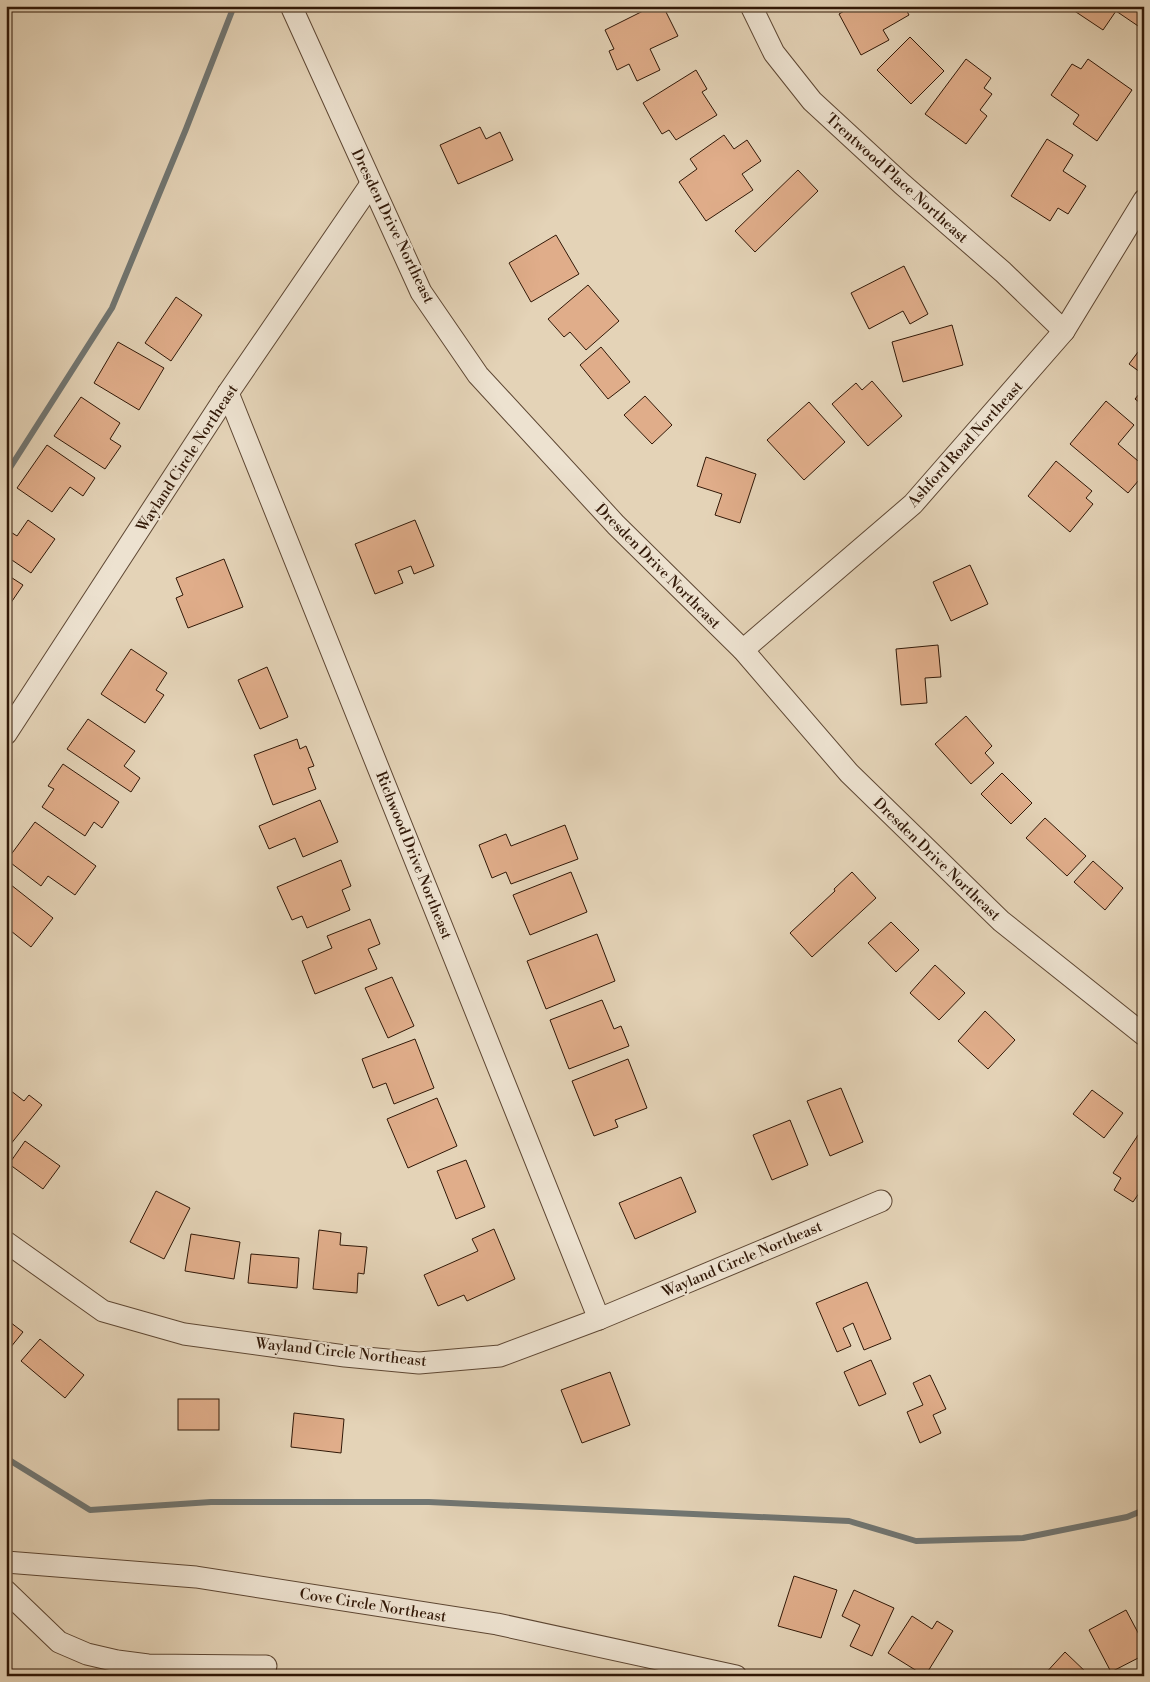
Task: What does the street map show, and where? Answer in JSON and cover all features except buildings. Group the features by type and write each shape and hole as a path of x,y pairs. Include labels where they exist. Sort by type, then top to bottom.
{"street":[{"name":"Dresden Drive Northeast","path":"291,6 421,292 478,375 616,525 743,650 850,773 1001,922 1144,1035"},
{"name":"Trentwood Place Northeast","path":"751,6 774,53 812,100 902,184 1003,272 1064,331"},
{"name":"Wayland Circle Northeast","path":"6,734 228,393 371,184"},
{"name":"Ashford Road Northeast","path":"743,650 913,504 1064,331 1144,200"},
{"name":"Richwood Drive Northeast","path":"228,393 599,1319"},
{"name":"Wayland Circle Northeast","path":"6,1242 104,1311 184,1334 345,1356 419,1363 500,1356 599,1319 881,1201"},
{"name":"Cove Circle Northeast","path":"6,1562 196,1577 244,1584 497,1624 736,1676"},
{"path":"6,1591 59,1642 87,1654 117,1662 148,1665 266,1666"}],"waterway":[{"path":"6,474 112,308 186,129 234,6"},
{"path":"6,1458 90,1510 211,1502 429,1502 849,1521 916,1541 1023,1538 1127,1517 1144,1510"}]}
